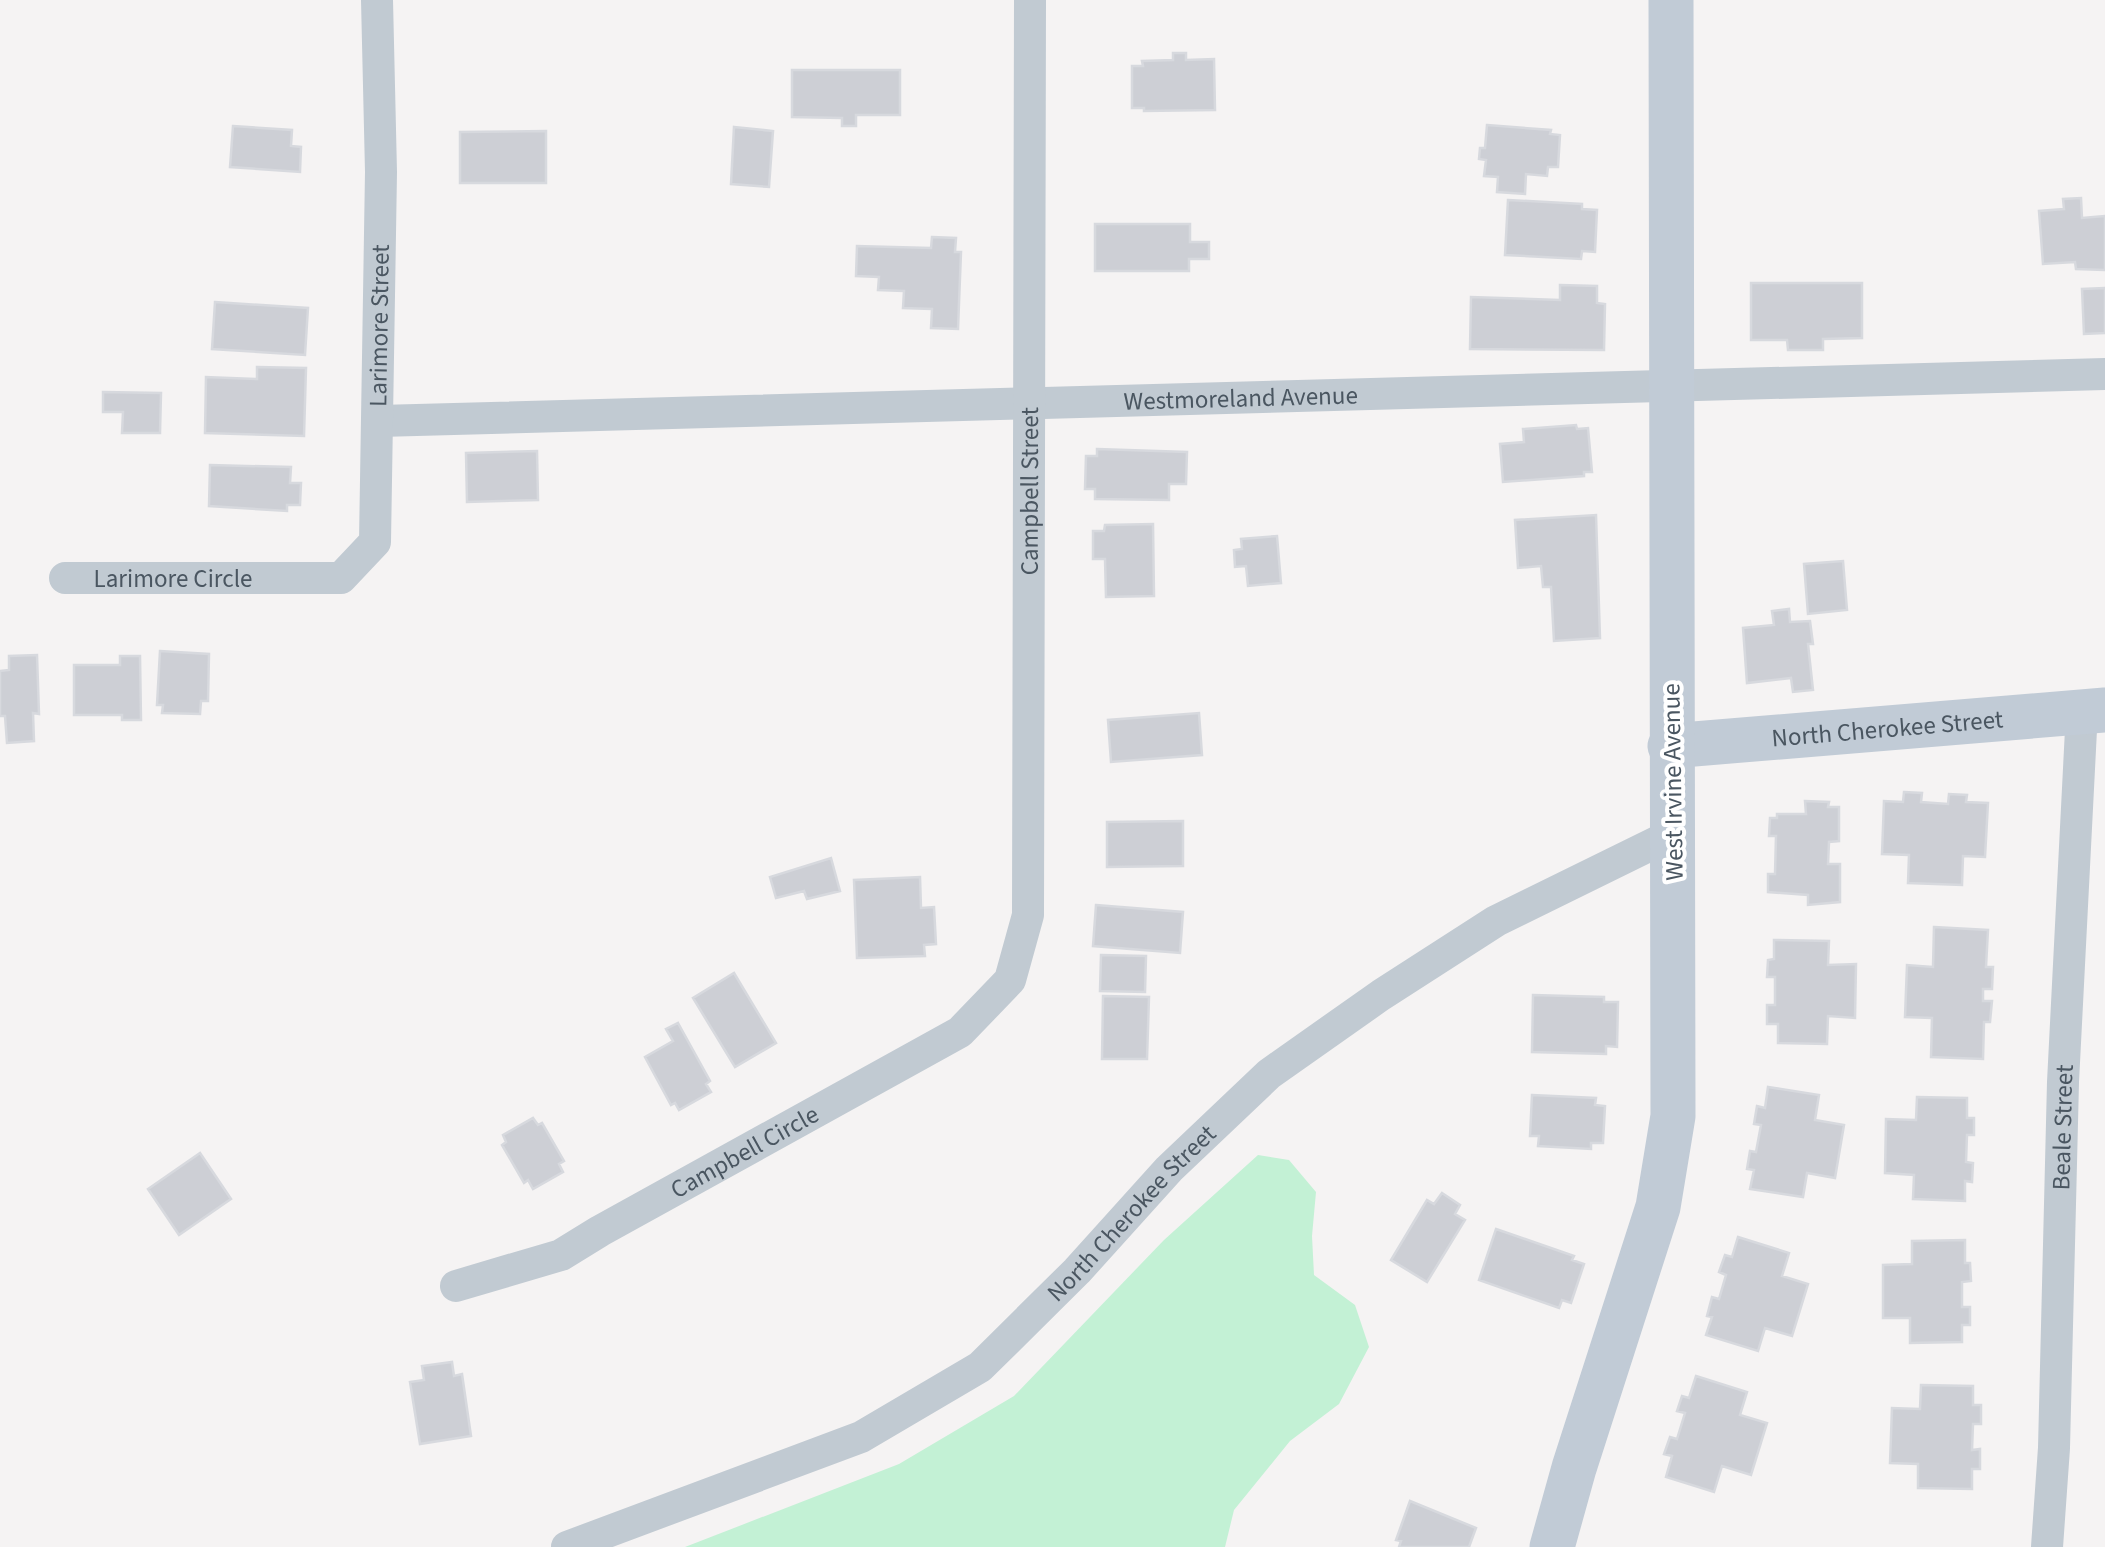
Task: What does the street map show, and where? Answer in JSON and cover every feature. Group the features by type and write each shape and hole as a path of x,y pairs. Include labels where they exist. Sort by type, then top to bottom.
{"street":[{"name":"Larimore Street","path":"281,580 341,578 375,542 381,172 377,0"},
{"name":"Campbell Street","path":"1010,980 1028,916 1030,0"},
{"name":"West Irvine Avenue","path":"1552,1547 1658,1207 1673,1116 1671,0"},
{"name":"Westmoreland Avenue","path":"378,421 2105,374"},
{"name":"Larimore Circle","path":"65,578 281,580"},
{"name":"North Cherokee Street","path":"1670,746 2094,710"},
{"name":"Beale Street","path":"2047,1547 2054,1448 2062,1082 2094,710"},
{"name":"North Cherokee Street","path":"567,1547 862,1436 980,1367 1077,1270 1169,1169 1269,1074 1381,995 1496,922 1671,835"},
{"name":"Campbell Circle","path":"456,1286 561,1255 960,1032 1010,980"}],"green space":[{"path":"1258,1155 1289,1160 1316,1192 1314,1275 1355,1305 1369,1347 1339,1404 1290,1441 1234,1510 1225,1547 685,1547 899,1464 1014,1396 1164,1240"}],"building":[{"path":"1173,53 1186,53 1186,60 1214,59 1215,110 1132,108 1132,66 1143,66 1142,61 1173,60"},
{"path":"792,70 900,70 900,115 856,115 856,126 842,126 842,118 792,117"},
{"path":"1487,125 1551,130 1550,134 1560,135 1558,167 1548,167 1547,176 1526,174 1525,194 1497,192 1498,177 1484,176 1486,160 1479,159 1480,148 1485,148"},
{"path":"233,126 292,130 291,146 301,147 300,172 230,167"},
{"path":"734,127 773,131 769,187 731,184"},
{"path":"546,131 546,183 460,183 460,132"},
{"path":"2081,198 2082,218 2105,216 2105,270 2076,269 2075,262 2043,264 2039,211 2064,209 2063,199"},
{"path":"1508,200 1582,204 1582,209 1597,210 1595,252 1582,251 1581,259 1505,255"},
{"path":"1095,224 1190,224 1190,242 1209,242 1209,259 1189,259 1189,271 1095,271"},
{"path":"932,237 956,238 955,252 961,252 958,329 931,328 932,309 903,308 904,291 878,290 879,277 856,276 857,246 931,248"},
{"path":"1751,283 1862,283 1862,338 1823,339 1823,350 1788,350 1787,340 1751,340"},
{"path":"1560,285 1597,286 1597,303 1605,304 1604,350 1470,349 1471,297 1560,300"},
{"path":"2105,288 2105,333 2084,334 2082,289"},
{"path":"215,302 308,308 305,355 212,349"},
{"path":"257,367 306,368 304,436 205,433 206,377 257,379"},
{"path":"103,392 161,393 160,433 122,433 123,412 103,412"},
{"path":"1576,425 1577,429 1588,428 1592,472 1584,472 1584,476 1503,482 1500,444 1524,442 1523,429"},
{"path":"1097,449 1187,452 1186,484 1169,484 1169,500 1095,499 1095,489 1085,489 1086,456 1097,456"},
{"path":"537,451 538,500 467,502 466,453"},
{"path":"210,465 291,467 290,483 301,483 300,505 287,505 287,511 209,506"},
{"path":"1596,515 1600,638 1554,641 1551,587 1543,587 1541,566 1518,568 1515,520"},
{"path":"1153,524 1154,596 1106,597 1105,559 1093,559 1093,531 1104,531 1105,525"},
{"path":"1277,536 1281,583 1248,586 1246,566 1235,567 1234,550 1242,549 1241,539"},
{"path":"1843,561 1847,610 1808,614 1804,564"},
{"path":"1789,609 1790,622 1810,621 1813,690 1793,692 1791,678 1747,683 1743,628 1774,625 1772,611"},
{"path":"160,651 209,654 208,701 201,701 200,714 162,713 163,705 157,705"},
{"path":"37,655 39,714 33,713 34,741 7,743 5,716 0,716 0,671 9,670 9,656"},
{"path":"120,656 140,656 141,720 122,720 122,715 74,715 74,665 120,665"},
{"path":"1199,713 1202,755 1111,762 1108,720"},
{"path":"1904,792 1922,793 1921,802 1948,804 1949,794 1967,795 1966,802 1988,803 1985,857 1963,856 1962,885 1908,883 1909,855 1882,854 1884,801 1903,802"},
{"path":"1805,801 1829,802 1828,807 1839,807 1839,841 1829,842 1828,864 1840,864 1840,902 1808,905 1808,895 1768,892 1768,874 1775,874 1776,836 1769,836 1770,818 1777,818 1777,814 1806,814"},
{"path":"1183,821 1183,866 1107,867 1107,822"},
{"path":"831,858 840,891 807,899 804,891 776,898 770,877"},
{"path":"920,877 921,908 934,907 936,944 924,945 925,956 857,958 854,880"},
{"path":"1096,905 1183,912 1180,953 1093,946"},
{"path":"1934,927 1988,930 1986,967 1993,967 1992,989 1983,989 1983,1001 1992,1001 1990,1022 1984,1022 1983,1059 1931,1057 1932,1018 1905,1017 1907,965 1933,967"},
{"path":"1774,940 1829,941 1828,965 1856,964 1855,1018 1828,1016 1827,1044 1778,1043 1778,1024 1767,1024 1767,1005 1775,1005 1775,977 1767,977 1768,960 1774,959"},
{"path":"1101,955 1146,956 1145,992 1100,991"},
{"path":"734,973 776,1043 735,1067 693,998"},
{"path":"1533,995 1604,997 1604,1002 1618,1002 1617,1047 1606,1046 1606,1054 1532,1052"},
{"path":"1103,996 1149,997 1147,1059 1102,1059"},
{"path":"678,1023 710,1081 706,1084 711,1092 679,1110 675,1103 671,1105 645,1057 673,1041 666,1029"},
{"path":"1768,1087 1819,1095 1815,1120 1844,1125 1835,1178 1807,1173 1803,1197 1750,1189 1754,1170 1747,1169 1750,1151 1756,1152 1761,1125 1754,1124 1757,1106 1765,1108"},
{"path":"1532,1095 1596,1098 1595,1105 1605,1106 1603,1143 1591,1143 1591,1149 1538,1146 1539,1136 1530,1136"},
{"path":"1917,1097 1967,1098 1967,1118 1974,1118 1974,1135 1967,1135 1966,1162 1973,1163 1972,1182 1965,1181 1965,1201 1913,1199 1914,1175 1885,1173 1886,1119 1916,1120"},
{"path":"533,1118 538,1125 542,1123 564,1161 559,1164 563,1172 533,1189 528,1180 524,1183 502,1145 506,1142 503,1135"},
{"path":"200,1153 231,1199 179,1235 148,1189"},
{"path":"1442,1193 1460,1205 1455,1214 1465,1220 1427,1282 1391,1260 1427,1200 1434,1204"},
{"path":"1496,1229 1574,1256 1572,1260 1584,1264 1571,1303 1562,1300 1559,1308 1479,1280"},
{"path":"1738,1237 1789,1253 1782,1276 1808,1284 1792,1336 1765,1328 1758,1351 1706,1335 1712,1317 1707,1316 1712,1297 1719,1299 1726,1275 1719,1272 1725,1255 1732,1257"},
{"path":"1965,1240 1965,1263 1970,1263 1971,1281 1962,1282 1962,1307 1970,1307 1970,1325 1962,1325 1962,1342 1910,1343 1910,1318 1883,1318 1883,1265 1912,1264 1912,1241"},
{"path":"452,1362 454,1376 462,1374 471,1436 420,1444 410,1382 424,1380 422,1366"},
{"path":"1696,1376 1747,1392 1740,1415 1767,1423 1751,1475 1722,1466 1714,1492 1666,1477 1672,1456 1664,1454 1670,1437 1677,1439 1685,1413 1677,1411 1682,1396 1689,1398"},
{"path":"1921,1385 1973,1386 1973,1405 1981,1405 1981,1424 1973,1424 1972,1450 1980,1449 1980,1469 1972,1469 1972,1489 1918,1488 1918,1464 1890,1463 1892,1408 1920,1409"},
{"path":"1410,1501 1476,1528 1469,1547 1399,1547 1401,1541 1396,1540"}]}
